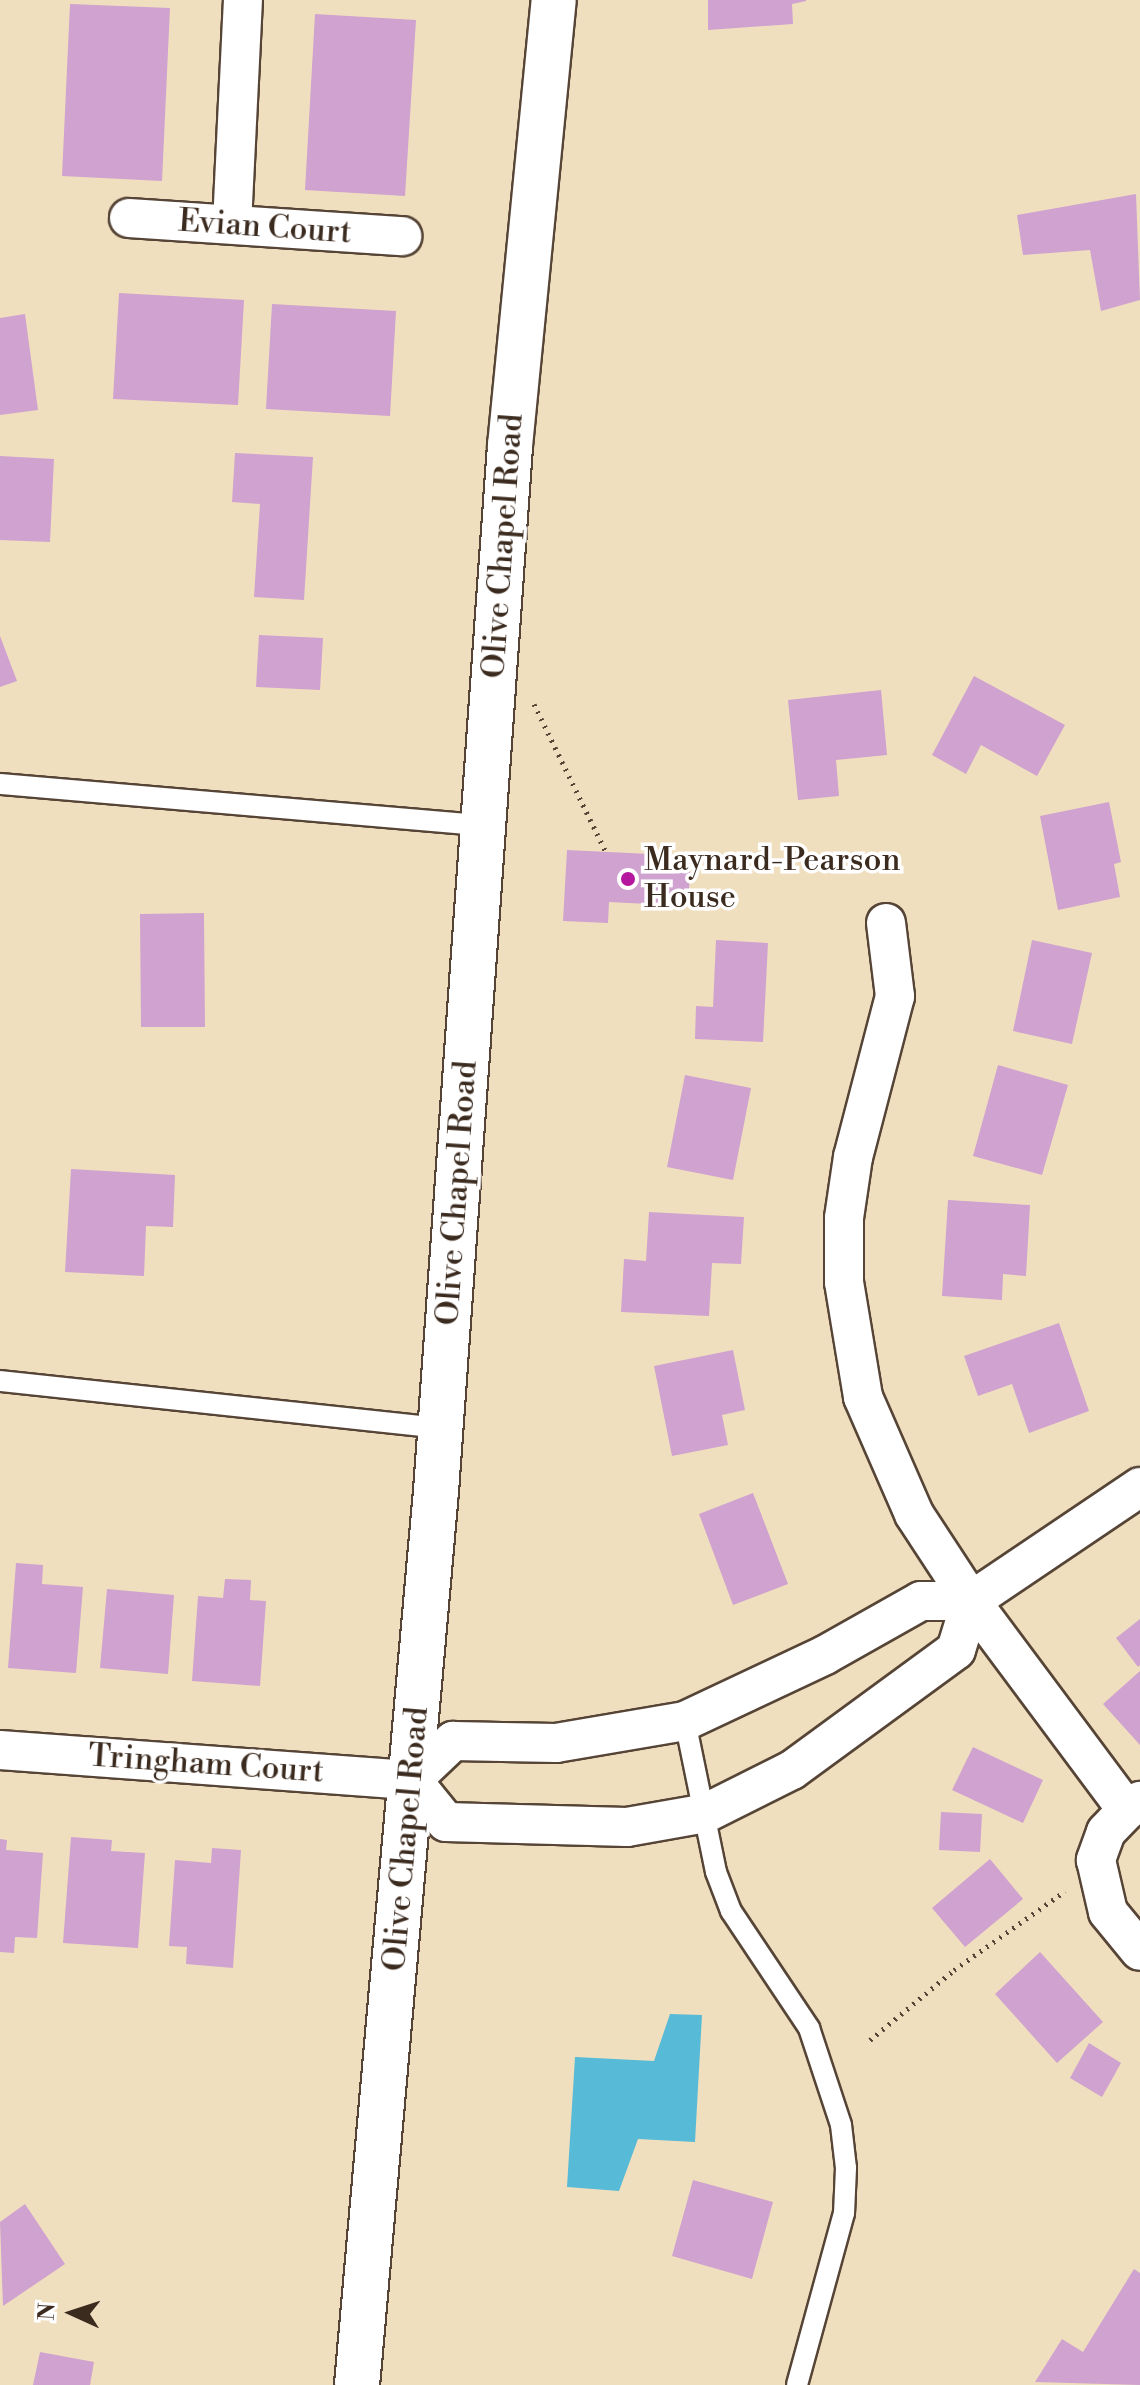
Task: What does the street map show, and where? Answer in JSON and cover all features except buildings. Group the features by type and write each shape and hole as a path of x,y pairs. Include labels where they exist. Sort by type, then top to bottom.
{"main road":[{"name":"Olive Chapel Road","path":"357,2385 412,1780 440,1428 510,446 554,0"}],"street":[{"path":"232,224 243,0"},
{"name":"Evian Court","path":"129,218 402,236"},
{"path":"886,923 895,996 853,1157 844,1218 850,1341 885,1454 914,1514 971,1601 1134,1805 1106,1832 1096,1860 1108,1912 1140,1951"},
{"path":"971,1601 956,1650 792,1770 706,1813 627,1827 446,1822 412,1780 453,1741 556,1743 685,1721 825,1655 921,1601 971,1601 1140,1487"},
{"name":"Tringham Court","path":"0,1750 412,1780"}],"lane":[{"path":"0,784 483,825"},
{"path":"0,1381 440,1428"},
{"path":"685,1721 716,1872 731,1911 809,2028 841,2125 846,2168 844,2213 797,2385"}],"path":[{"path":"534,704 606,852"},
{"path":"870,2040 954,1970 1065,1891"}],"water":[{"path":"670,2014 702,2015 695,2142 638,2139 619,2191 567,2187 575,2057 654,2061"}],"place":[{"name":"Maynard-Pearson House","path":"628,879"}]}
